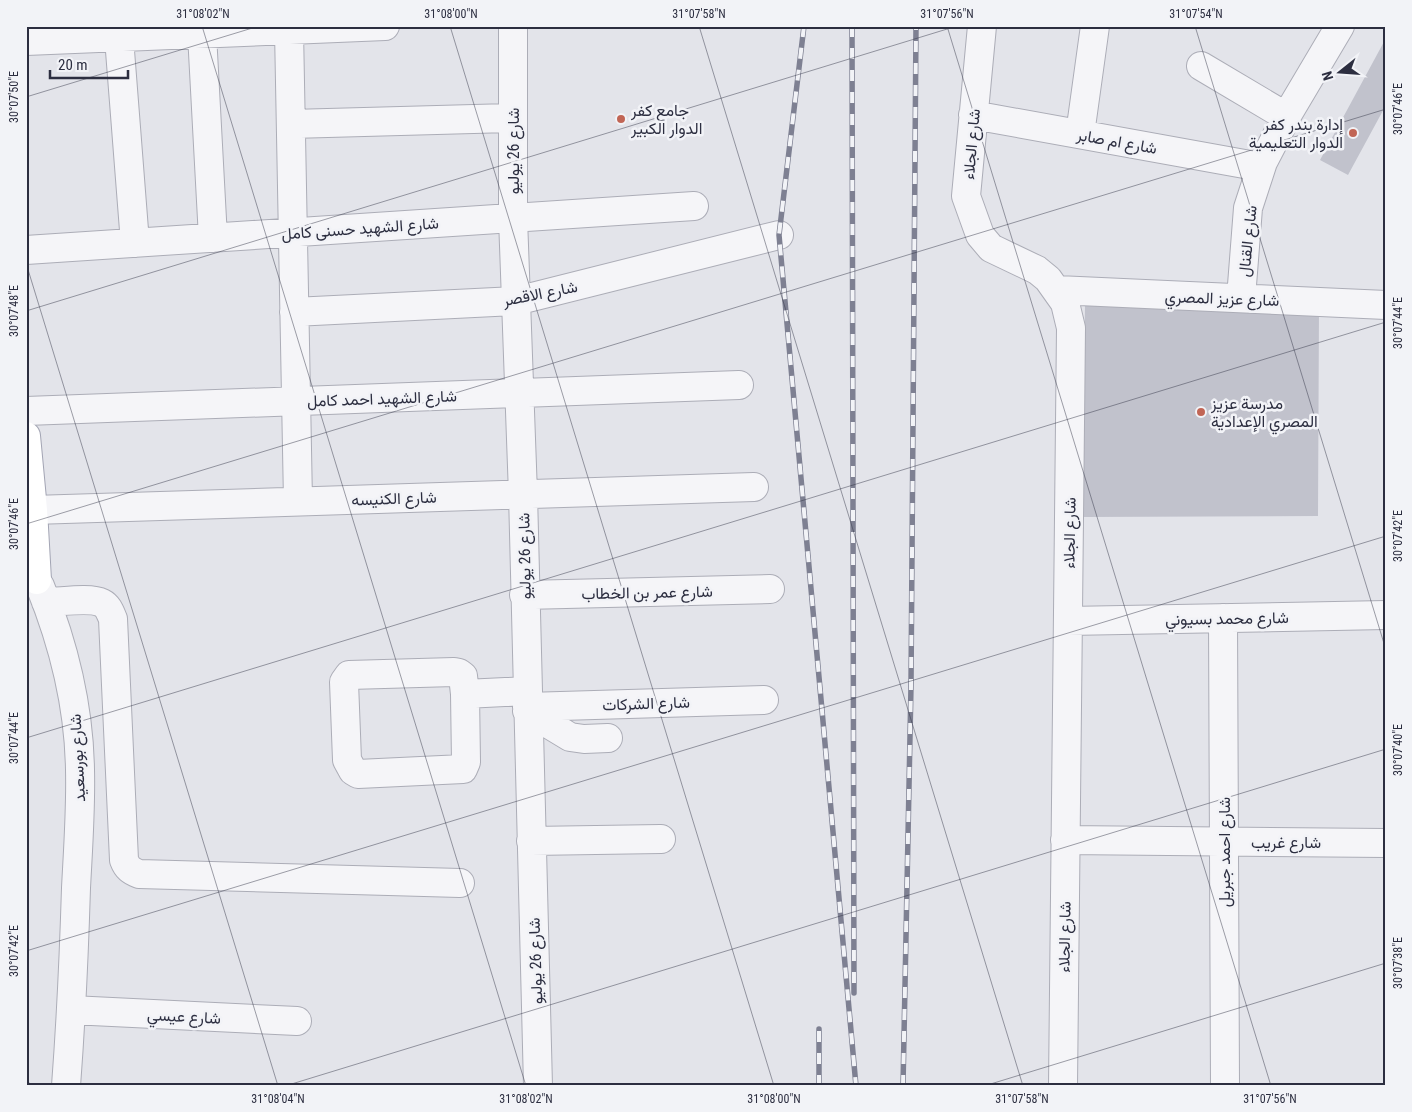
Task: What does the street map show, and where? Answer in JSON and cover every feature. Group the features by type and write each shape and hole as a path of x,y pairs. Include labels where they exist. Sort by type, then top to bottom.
{"main road":[{"name":"شارع بورسعيد","path":"26,436 42,591"}],"street":[{"path":"26,41 70,33 119,38 282,29 385,26"},
{"name":"شارع 26 يوليو","path":"513,26 513,218 538,1086"},
{"name":"شارع الجلاء","path":"982,26 966,196 980,235 992,248 1037,270 1057,290 1065,303 1070,328 1063,1086"},
{"path":"1080,134 1095,26"},
{"name":"شارع القنال","path":"1241,298 1248,208 1261,167 1286,117 1340,26"},
{"path":"282,29 291,124 298,501"},
{"path":"202,34 213,238"},
{"path":"119,38 135,243"},
{"path":"1201,66 1286,117"},
{"name":"شارع ام صابر","path":"973,115 1261,167"},
{"path":"291,124 514,118"},
{"name":"شارع الشهيد حسنى كامل","path":"26,250 694,206"},
{"name":"شارع الاقصر","path":"294,312 516,301 779,235"},
{"name":"شارع عزيز المصري","path":"1057,290 1386,305"},
{"name":"شارع الشهيد احمد كامل","path":"26,412 738,385"},
{"name":"شارع الكنيسه","path":"34,510 754,487"},
{"name":"شارع عمر بن الخطاب","path":"524,595 770,589"},
{"path":"42,591 94,600 103,603 110,610 112,618 124,860 132,872 139,874 460,884"},
{"name":"شارع بورسعيد","path":"42,591 69,673 77,722 80,771 72,1010 66,1086"},
{"name":"شارع محمد بسيوني","path":"1068,621 1386,615"},
{"name":"شارع احمد جبريل","path":"1223,618 1225,1086"},
{"path":"459,673 463,676 465,694 466,762 463,769 358,774 349,766 347,760 344,682 349,675 459,673"},
{"name":"شارع الشركات","path":"465,694 527,703 764,700"},
{"path":"527,703 570,737 584,739 608,738"},
{"path":"531,841 661,839"},
{"name":"شارع غريب","path":"1065,840 1386,843"},
{"name":"شارع عيسي","path":"72,1010 297,1021"}],"building":[{"name":"إدارة بندر كفر الدوار التعليمية","path":"1386,38 1386,105 1348,175 1320,160"},
{"name":"مدرسة عزيز المصري الإعدادية","path":"1085,303 1319,308 1318,516 1083,517"}],"railway":[{"path":"804,26 779,235 856,1086"},
{"path":"852,26 854,993"},
{"path":"903,1086 911,686 916,26"},
{"path":"819,1029 819,1086"}],"place":[{"name":"جامع كفر الدوار الكبير","path":"621,119"},
{"name":"إدارة بندر كفر الدوار التعليمية","path":"1353,133"},
{"name":"مدرسة عزيز المصري الإعدادية","path":"1201,412"}]}
